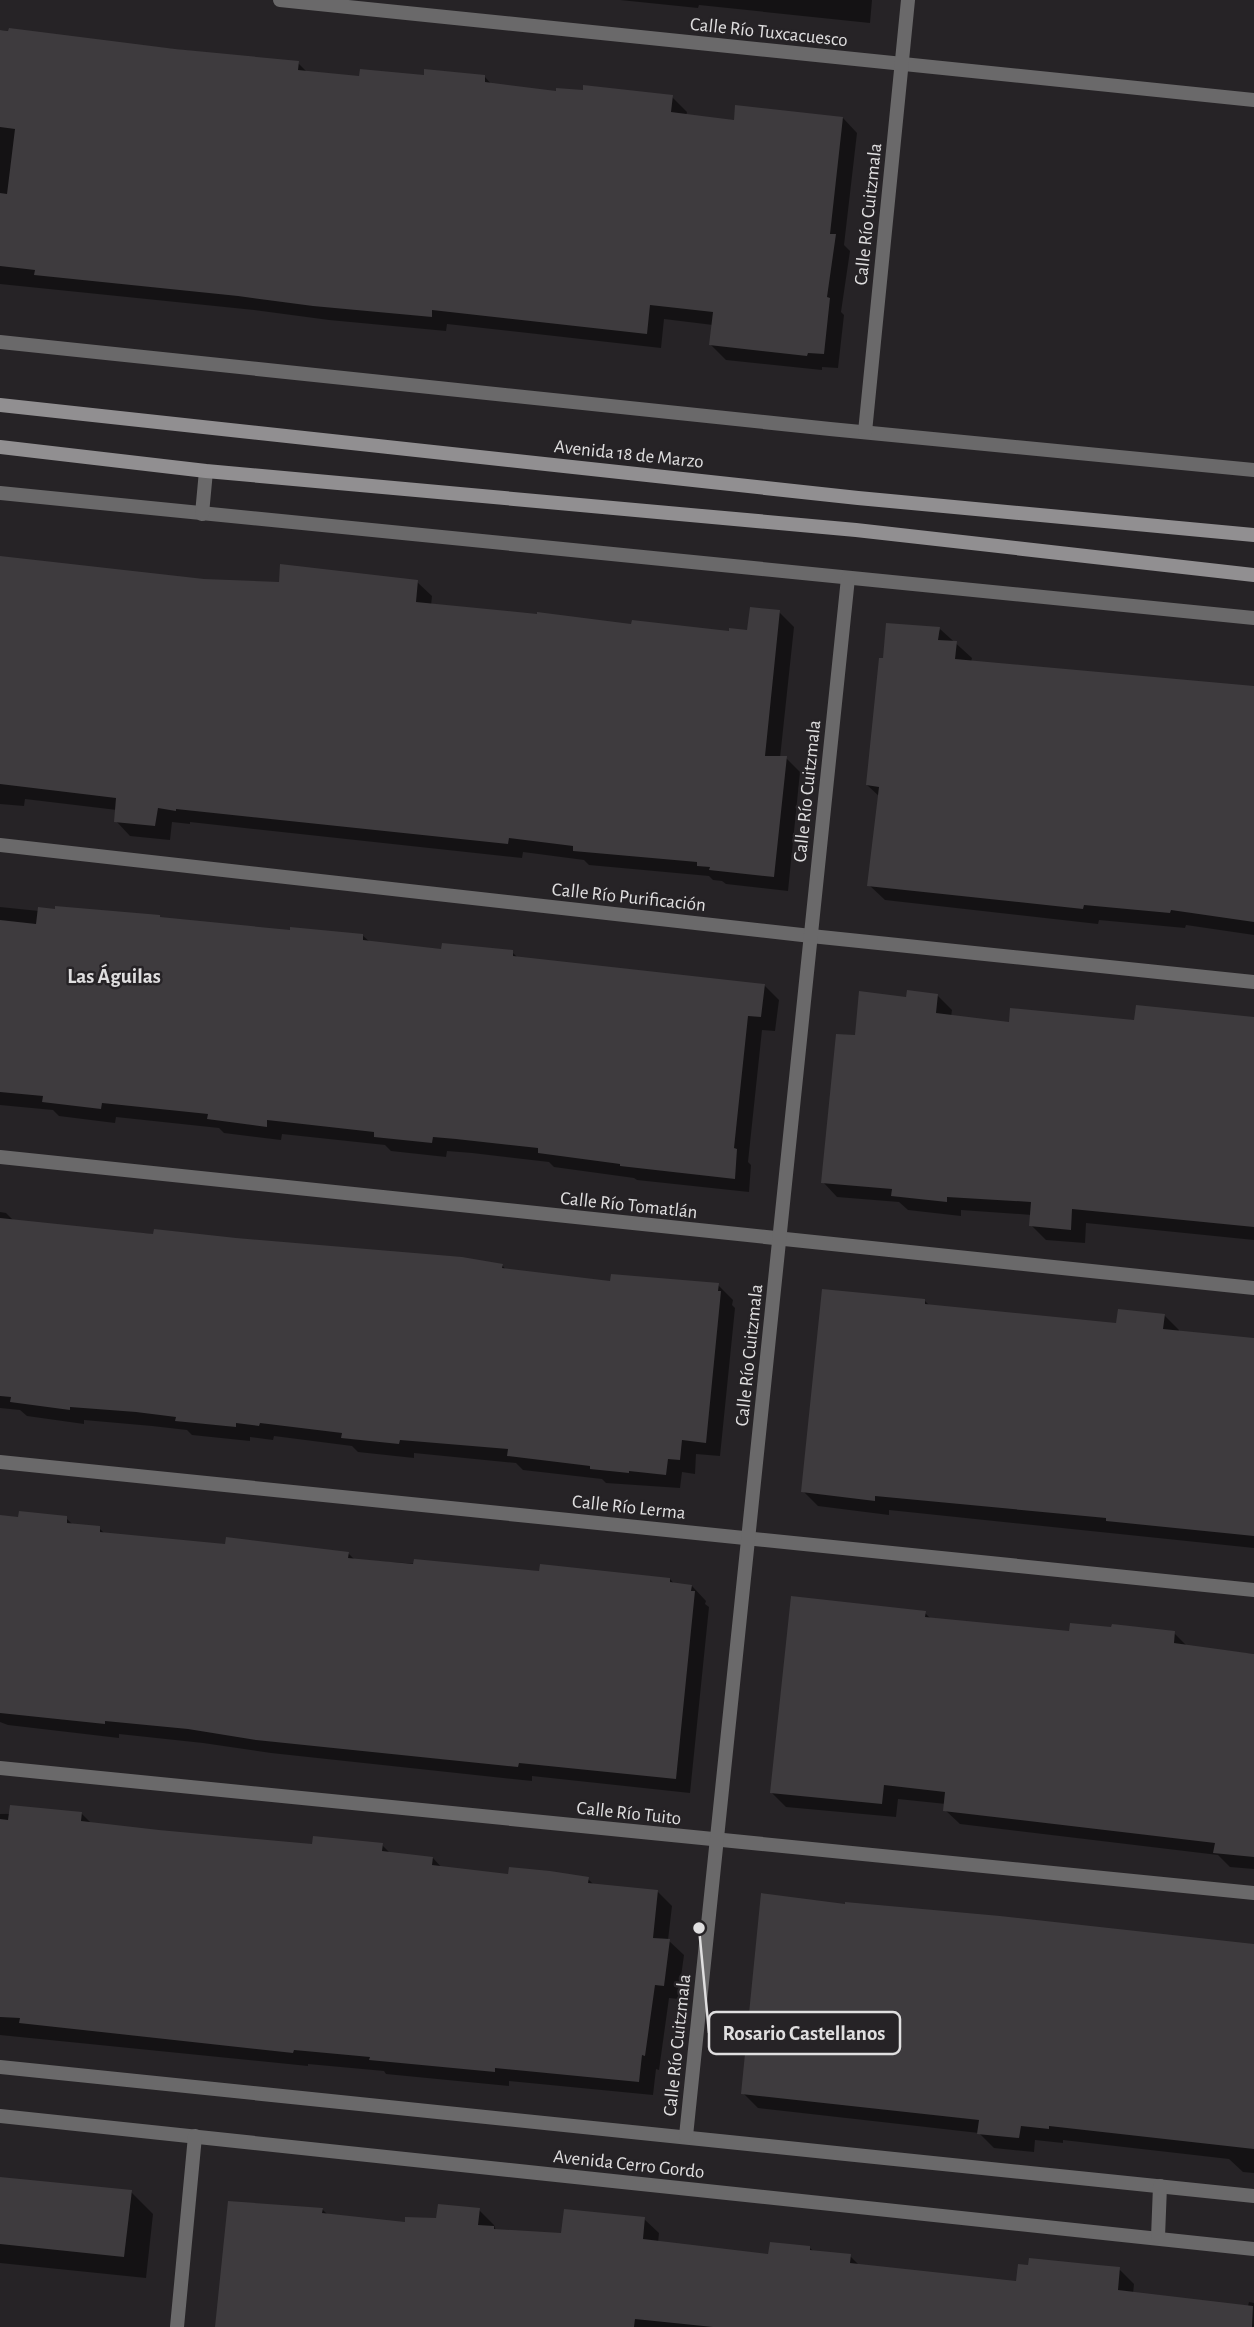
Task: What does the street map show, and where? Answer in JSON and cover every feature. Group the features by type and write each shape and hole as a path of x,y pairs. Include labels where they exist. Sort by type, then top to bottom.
{"main road":[{"name":"Avenida 18 de Marzo","path":"0,405 858,498 1254,536"},
{"path":"0,447 206,471 856,530 1254,575"}],"street":[{"name":"Calle Río Tuxcacuesco","path":"279,0 1254,100"},
{"name":"Calle Río Cuitzmala","path":"864,432 908,0"},
{"path":"0,342 1254,470"},
{"path":"202,514 206,471"},
{"path":"0,493 1254,618"},
{"name":"Calle Río Cuitzmala","path":"686,2137 848,578"},
{"name":"Calle Río Purificación","path":"0,845 811,936 1254,982"},
{"name":"Calle Río Tomatlán","path":"0,1157 1254,1288"},
{"name":"Calle Río Lerma","path":"0,1462 1254,1590"},
{"name":"Calle Río Tuito","path":"0,1768 1254,1894"},
{"name":"Avenida Cerro Gordo","path":"0,2067 1254,2196"},
{"name":"Avenida Cerro Gordo","path":"0,2116 1254,2249"},
{"path":"177,2327 195,2137"},
{"path":"1158,2237 1160,2186"}],"building":[{"path":"9,28 299,61 298,70 359,76 360,69 424,75 424,69 485,75 485,82 556,91 556,88 583,90 583,85 673,95 671,112 734,120 735,105 843,117 830,234 836,234 827,297 830,298 824,354 808,353 807,356 709,345 713,312 650,305 647,334 432,310 432,317 313,306 34,275 35,270 0,266 0,193 7,194 15,129 0,127 0,30 8,31"},
{"path":"0,556 204,579 279,582 280,564 418,580 416,602 729,631 729,628 747,630 750,607 780,610 765,756 787,756 774,877 709,870 710,867 697,866 697,862 573,851 573,846 509,838 508,844 176,809 158,808 155,826 114,822 116,798 0,784"},
{"path":"886,623 940,627 938,640 957,641 955,659 1254,686 1254,922 1171,910 1170,913 1084,905 1083,909 867,886 879,787 866,785 879,658 883,658"},
{"path":"55,906 290,930 290,927 363,934 363,940 441,949 442,943 513,950 513,956 765,984 761,1017 748,1016 734,1148 737,1149 735,1179 620,1166 538,1153 538,1148 433,1137 432,1143 374,1137 374,1132 267,1120 267,1127 207,1119 208,1114 102,1103 101,1109 42,1102 43,1096 0,1092 0,920 36,924 38,907 55,909"},
{"path":"907,990 938,994 936,1013 1009,1022 1010,1008 1134,1020 1136,1005 1254,1017 1254,1227 1072,1209 1071,1230 1029,1226 1031,1202 947,1197 947,1202 891,1196 892,1189 821,1183 836,1034 855,1035 859,991 906,997"},
{"path":"0,1218 153,1234 154,1229 462,1257 503,1264 502,1268 610,1281 611,1274 719,1283 718,1291 721,1291 706,1443 682,1440 680,1460 668,1459 666,1475 629,1473 507,1456 508,1449 400,1440 399,1444 341,1438 342,1433 260,1423 259,1426 236,1423 236,1427 175,1421 176,1417 136,1412 70,1407 70,1410 10,1402 11,1397 0,1396"},
{"path":"822,1289 925,1299 925,1304 1116,1323 1118,1309 1165,1314 1163,1329 1254,1338 1254,1536 1106,1521 1106,1518 875,1496 875,1501 801,1492"},
{"path":"19,1511 67,1516 67,1523 100,1526 100,1532 225,1544 226,1537 349,1552 348,1558 413,1564 414,1559 539,1571 540,1564 670,1578 670,1582 692,1585 691,1591 695,1591 676,1779 519,1763 518,1767 256,1740 188,1729 0,1713 0,1515 18,1517"},
{"path":"791,1596 926,1611 925,1617 1069,1631 1070,1623 1111,1627 1112,1624 1175,1631 1174,1643 1254,1654 1254,1857 1213,1853 1215,1843 943,1811 945,1792 884,1785 882,1804 770,1793"},
{"path":"10,1805 82,1812 81,1821 159,1830 312,1844 313,1836 383,1843 382,1851 433,1857 432,1865 508,1874 509,1867 550,1871 589,1877 588,1883 658,1890 653,1938 670,1939 664,1986 655,1985 639,2082 495,2068 495,2072 294,2050 293,2053 19,2023 20,2018 0,2017 0,1819 8,1820"},
{"path":"761,1893 845,1904 1000,1916 1254,1944 1254,2149 1049,2126 1049,2129 1021,2126 1019,2138 977,2134 979,2120 741,2094"},
{"path":"0,2177 132,2190 124,2257 0,2244"},
{"path":"228,2201 323,2208 322,2213 405,2222 405,2217 436,2218 438,2204 480,2208 478,2225 494,2226 494,2229 561,2233 564,2209 645,2217 643,2239 768,2254 770,2242 810,2246 810,2250 851,2254 850,2263 1016,2281 1018,2264 1028,2265 1029,2258 1120,2267 1118,2290 1253,2306 1252,2327 713,2327 635,2319 634,2327 215,2327"}],"place":[{"name":"Rosario Castellanos","path":"699,1928"}],"district":[{"name":"Las Águilas","path":"114,976"}]}
